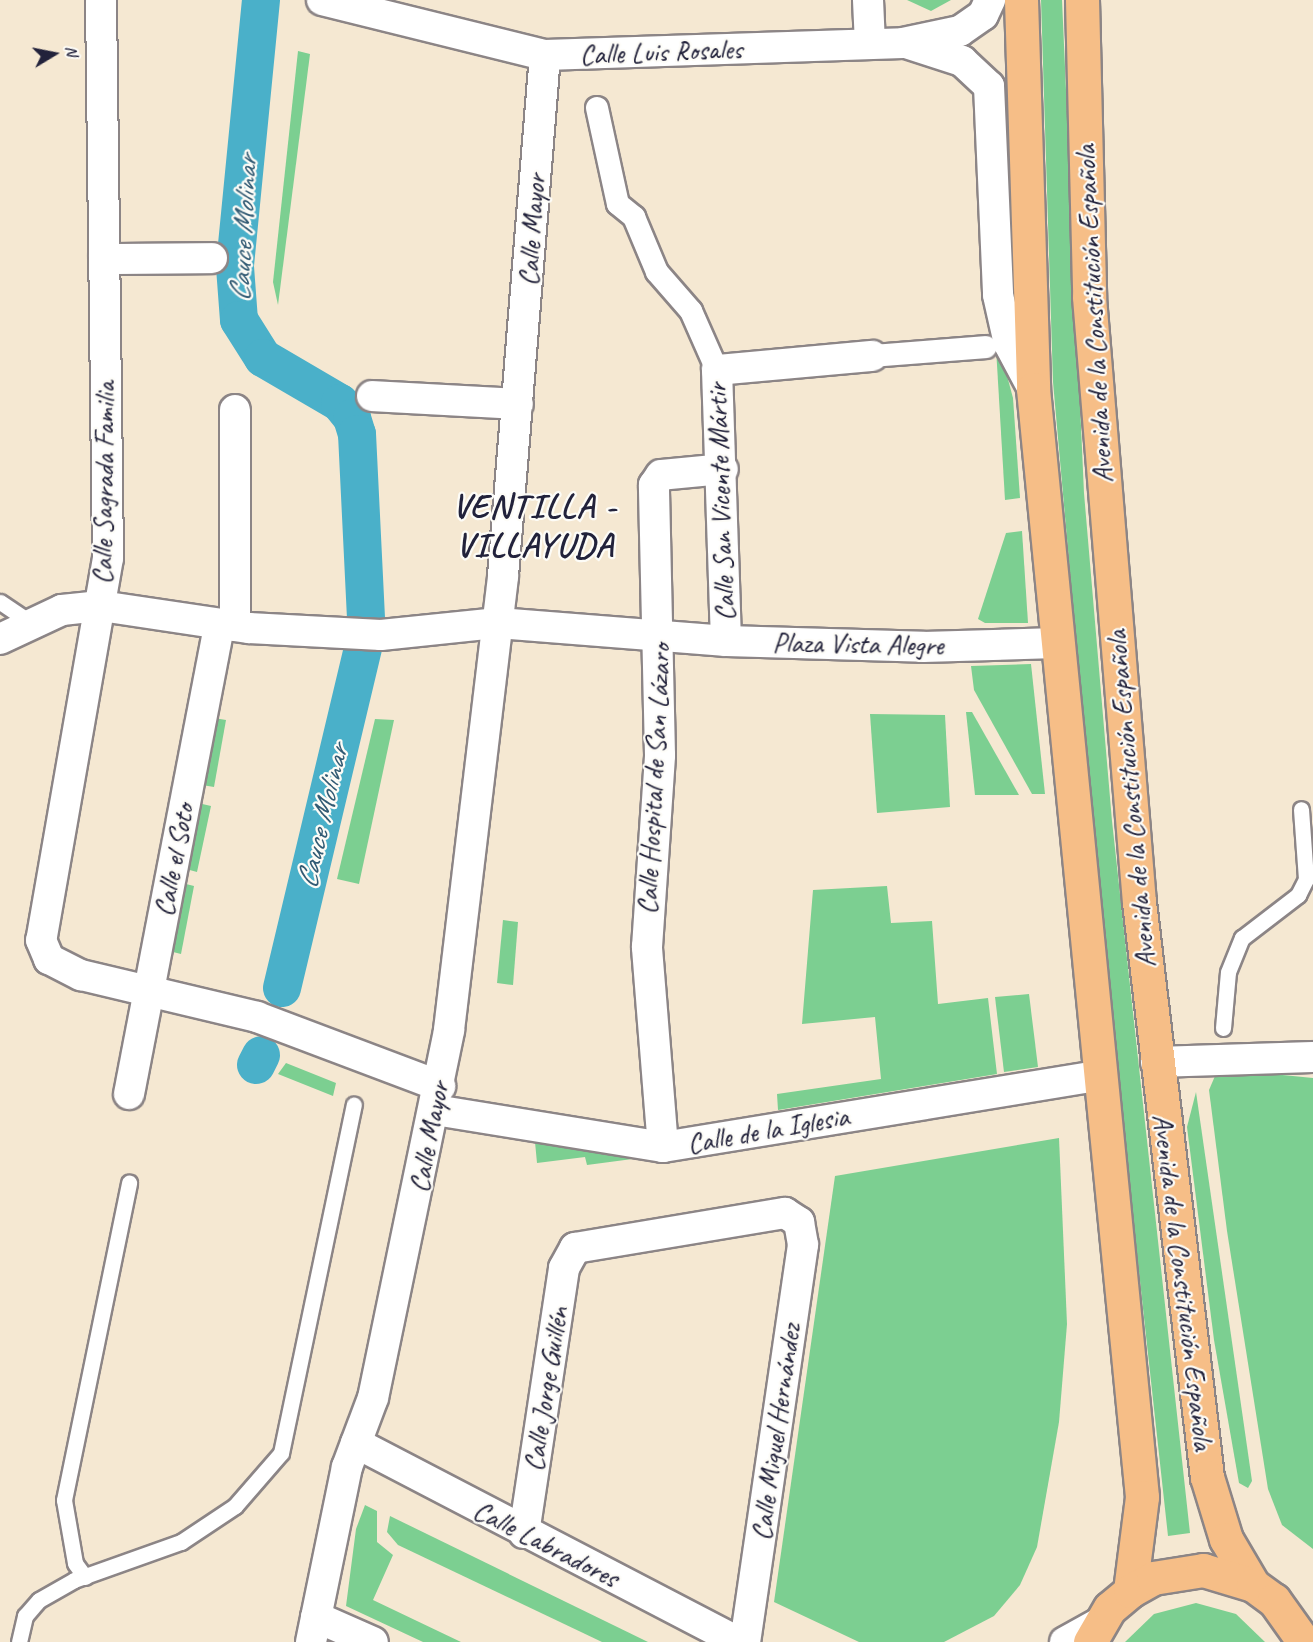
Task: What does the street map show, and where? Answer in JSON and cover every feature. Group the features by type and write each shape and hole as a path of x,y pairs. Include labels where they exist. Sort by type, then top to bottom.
{"highway":[{"name":"Avenida de la Constitución Española","path":"1021,0 1033,389 1056,644 1142,1497 1130,1591"},
{"name":"Avenida de la Constitución Española","path":"1082,0 1089,297 1156,1062 1207,1477 1226,1539 1253,1585"},
{"path":"1094,1633 1130,1591 1169,1573 1203,1570 1253,1585 1292,1619 1304,1642"}],"street":[{"name":"Calle Sagrada Familia","path":"49,959 41,925 108,558 101,0"},
{"name":"Calle Luis Rosales","path":"322,0 374,7 545,55 903,43 960,31 984,15 990,0"},
{"path":"868,0 870,44"},
{"name":"Avenida de la Constitución Española","path":"903,43 962,61 989,86 998,295 1009,344 1033,389"},
{"name":"Calle Mayor","path":"314,1629 356,1443 373,1398 437,1098 498,623 518,404 545,55"},
{"name":"Calle San Vicente Mártir","path":"597,108 618,204 634,217 657,272 691,311 717,370 723,469 726,641"},
{"path":"104,259 212,258"},
{"path":"717,370 986,347"},
{"path":"372,396 518,404"},
{"name":"Calle el Soto","path":"129,1094 148,992 227,626 235,410"},
{"name":"Calle Hospital de San Lázaro","path":"663,1147 647,947 660,755 661,636 655,481 661,474 723,469"},
{"path":"0,639 30,622 62,610 101,606 227,626 381,635 498,623 661,636"},
{"name":"Plaza Vista Alegre","path":"661,636 726,641 923,647 1056,644"},
{"name":"Calle de la Iglesia","path":"49,959 81,975 271,1021 437,1098 663,1147 1101,1075"},
{"path":"1156,1062 1313,1057"},
{"name":"Calle Miguel Hernández","path":"575,1248 758,1215 785,1213 799,1222 803,1245 745,1642"},
{"name":"Calle Jorge Guillén","path":"524,1533 564,1268 575,1248"},
{"name":"Calle Labradores","path":"356,1443 524,1533 738,1642"},
{"path":"314,1629 373,1642"},
{"path":"1065,1642 1094,1633"}],"lane":[{"path":"0,602 30,622"},
{"path":"1223,1028 1228,972 1242,938 1298,895 1306,879 1301,809"},
{"path":"19,1642 25,1616 39,1600 86,1577 181,1542 235,1506 280,1452 354,1105"},
{"path":"86,1577 75,1563 64,1500 129,1183"}],"green space":[{"path":"907,0 951,0 931,11"},
{"path":"1041,0 1062,0 1084,493 1112,821 1190,1533 1168,1536 1104,953 1053,382"},
{"path":"298,51 310,54 278,305 273,282"},
{"path":"995,331 1013,398 1020,498 1005,500"},
{"path":"1022,531 1028,623 985,623 978,619 1006,533"},
{"path":"1031,664 1045,794 1032,794 974,690 971,666"},
{"path":"966,712 972,712 1019,795 975,795"},
{"path":"870,714 945,715 950,807 877,813"},
{"path":"214,718 226,720 214,787 202,785"},
{"path":"375,719 394,720 359,884 337,879"},
{"path":"198,803 211,806 197,872 186,869"},
{"path":"182,883 194,886 181,954 169,951"},
{"path":"887,886 891,923 932,921 938,1004 988,998 997,1074 778,1110 777,1094 881,1079 875,1017 802,1024 813,890"},
{"path":"503,920 518,922 513,985 497,983"},
{"path":"1029,994 1038,1067 1004,1072 995,997"},
{"path":"286,1063 336,1083 333,1096 278,1074"},
{"path":"1252,1072 1313,1078 1313,1549 1282,1525 1268,1489 1227,1231 1209,1090 1215,1076"},
{"path":"1196,1092 1252,1481 1248,1488 1239,1483 1214,1340 1187,1127"},
{"path":"1059,1138 1067,1324 1059,1422 1037,1547 1020,1585 994,1616 944,1642 859,1642 774,1602 835,1176"},
{"path":"535,1142 640,1158 587,1165 585,1157 537,1163"},
{"path":"365,1505 377,1511 377,1542 393,1555 373,1600 461,1642 423,1642 346,1606 356,1529"},
{"path":"390,1516 648,1642 602,1642 398,1545 387,1532"},
{"path":"1196,1603 1236,1614 1265,1642 1125,1642 1154,1614"}],"waterway":[{"name":"Cauce Molinar","path":"261,0 235,267 239,320 263,358 340,403 352,418 357,434 366,618"},
{"name":"Cauce Molinar","path":"282,988 363,647"},
{"name":"Cauce Molinar","path":"256,1065 261,1055"}],"district":[{"name":"VENTILLA - VILLAYUDA","path":"535,524"}]}
